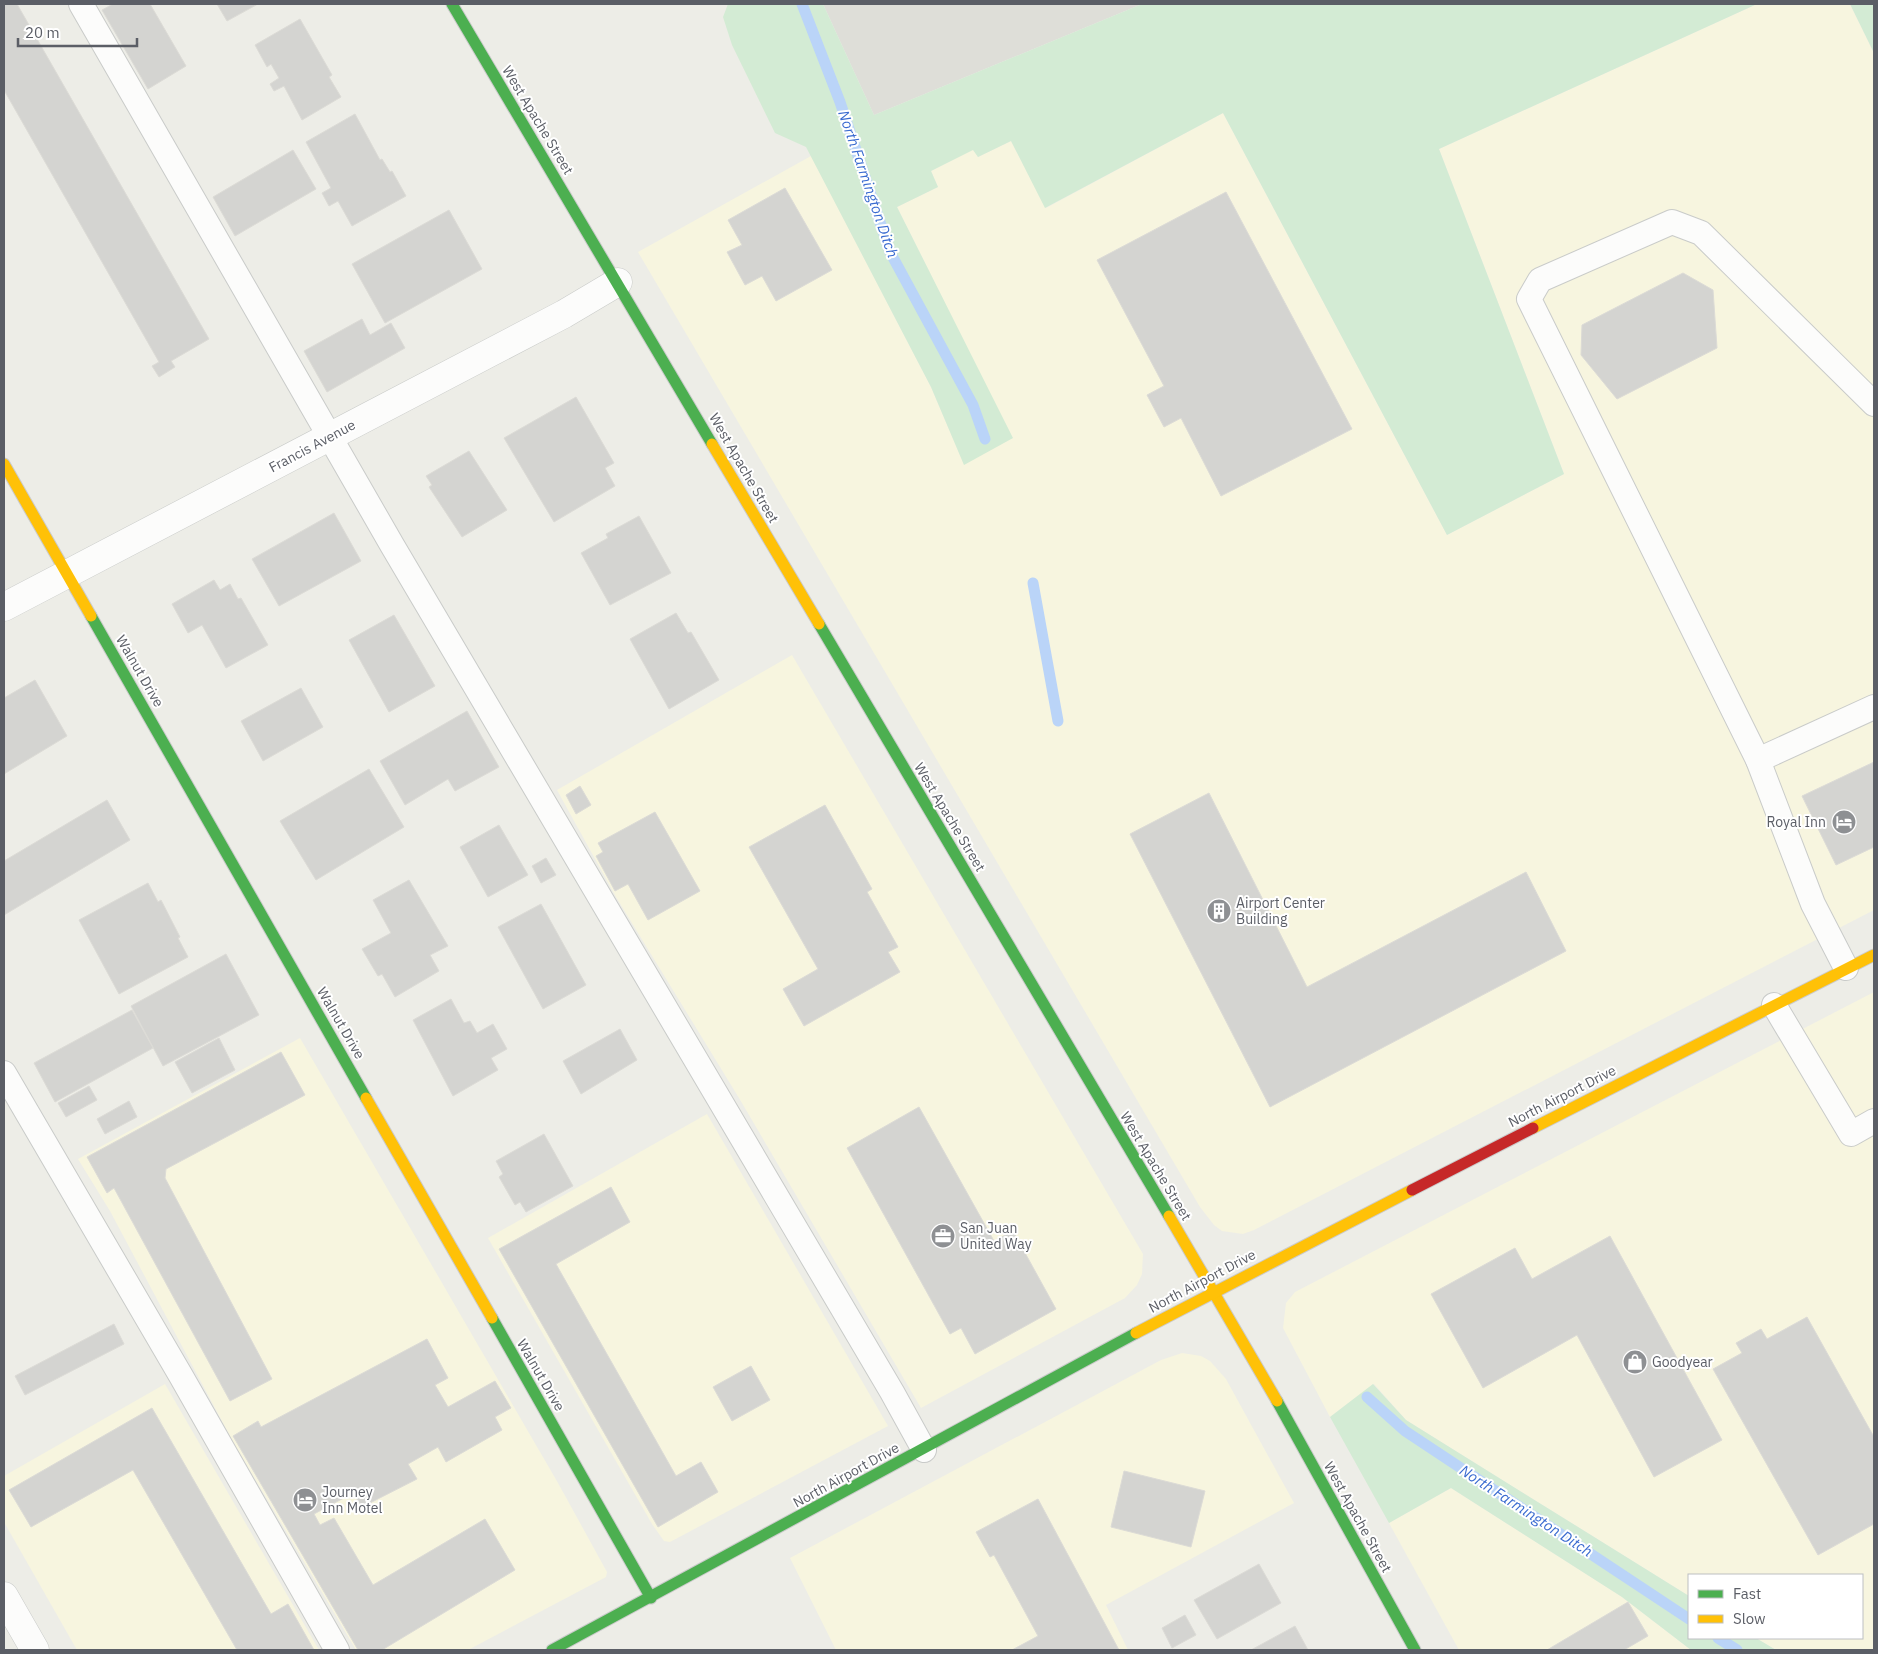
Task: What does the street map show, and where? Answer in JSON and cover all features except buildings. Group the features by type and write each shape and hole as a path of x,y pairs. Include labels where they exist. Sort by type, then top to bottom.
{"main road":[{"name":"West Apache Street","path":"452,4 1257,1365 1415,1650"},
{"name":"Walnut Drive","path":"4,464 651,1598"},
{"name":"North Airport Drive","path":"552,1650 924,1450 1213,1291 1874,955"}],"street":[{"name":"Francis Avenue","path":"4,608 564,314 618,282"},
{"path":"4,1596 35,1650"}],"lane":[{"path":"81,4 330,437 892,1392 924,1450"},
{"path":"1846,968 1813,904 1758,760 1529,299 1540,280 1672,222 1701,232 1874,404"},
{"path":"1758,760 1874,707"},
{"path":"1774,1005 1851,1134 1874,1121"},
{"path":"4,1073 176,1367 337,1650"}],"shaded area":[{"path":"823,4 1142,4 874,115"},
{"path":"1757,4 1850,4 1874,53 1874,910 1254,1230 1243,1234 1222,1231 1214,1225 1200,1207 638,252 811,156 931,387 964,464 1012,438 897,207 938,187 931,171 973,149 978,157 1011,141 1046,208 1223,113 1447,535 1564,474 1439,149"},
{"path":"792,655 1143,1254 1142,1274 1137,1285 1125,1298 921,1408 739,1098 616,897 557,790"},
{"path":"1874,992 1874,1650 1776,1650 1758,1639 1863,1639 1863,1574 1688,1574 1688,1595 1406,1420 1374,1384 1330,1417 1283,1328 1286,1303 1295,1292"},
{"path":"300,1038 558,1483 607,1572 606,1577 468,1650 356,1650 232,1440 110,1211 78,1159"},
{"path":"707,1114 888,1426 670,1542 664,1541 652,1524 488,1238"},
{"path":"1182,1353 1201,1356 1210,1361 1226,1379 1294,1503 1106,1605 1128,1650 836,1650 790,1558 1161,1360"},
{"path":"165,1384 319,1650 77,1650 4,1522 4,1476"},
{"path":"1451,1488 1622,1597 1691,1650 1459,1650 1389,1523"}],"green space":[{"path":"728,4 823,4 874,115 1142,4 1757,4 1439,149 1564,474 1447,535 1223,113 1045,208 1011,141 978,157 973,150 931,171 938,187 897,207 1013,438 964,465 931,387 806,147 775,133 732,45 723,17"},
{"path":"1850,4 1874,4 1874,53"},
{"path":"1373,1384 1406,1420 1688,1595 1688,1639 1758,1639 1776,1650 1691,1650 1622,1597 1451,1488 1389,1523 1330,1417"}],"waterway":[{"name":"North Farmington Ditch","path":"802,4 840,102 890,252 973,405 985,439"},
{"name":"North Farmington Ditch","path":"1033,583 1058,721"},
{"name":"North Farmington Ditch","path":"1367,1397 1405,1431 1688,1618"},
{"name":"North Farmington Ditch","path":"1720,1639 1737,1650"}],"traffic: fast":[{"path":"452,4 712,444"},
{"path":"91,616 366,1098"},
{"path":"819,624 1169,1216"},
{"path":"492,1318 651,1598"},
{"path":"552,1650 1136,1333"},
{"path":"1277,1401 1415,1650"}],"traffic: slow":[{"path":"712,444 819,624"},
{"path":"4,464 91,616"},
{"path":"1533,1128 1874,955"},
{"path":"366,1098 492,1318"},
{"path":"1136,1333 1412,1190"},
{"path":"1169,1216 1277,1401"}],"traffic: jam":[{"path":"1412,1190 1533,1128"}],"place":[{"name":"Royal Inn","path":"1844,822"},
{"name":"Airport Center Building","path":"1219,911"},
{"name":"San Juan United Way","path":"943,1236"},
{"name":"Goodyear","path":"1635,1362"},
{"name":"Journey Inn Motel","path":"305,1500"}]}
